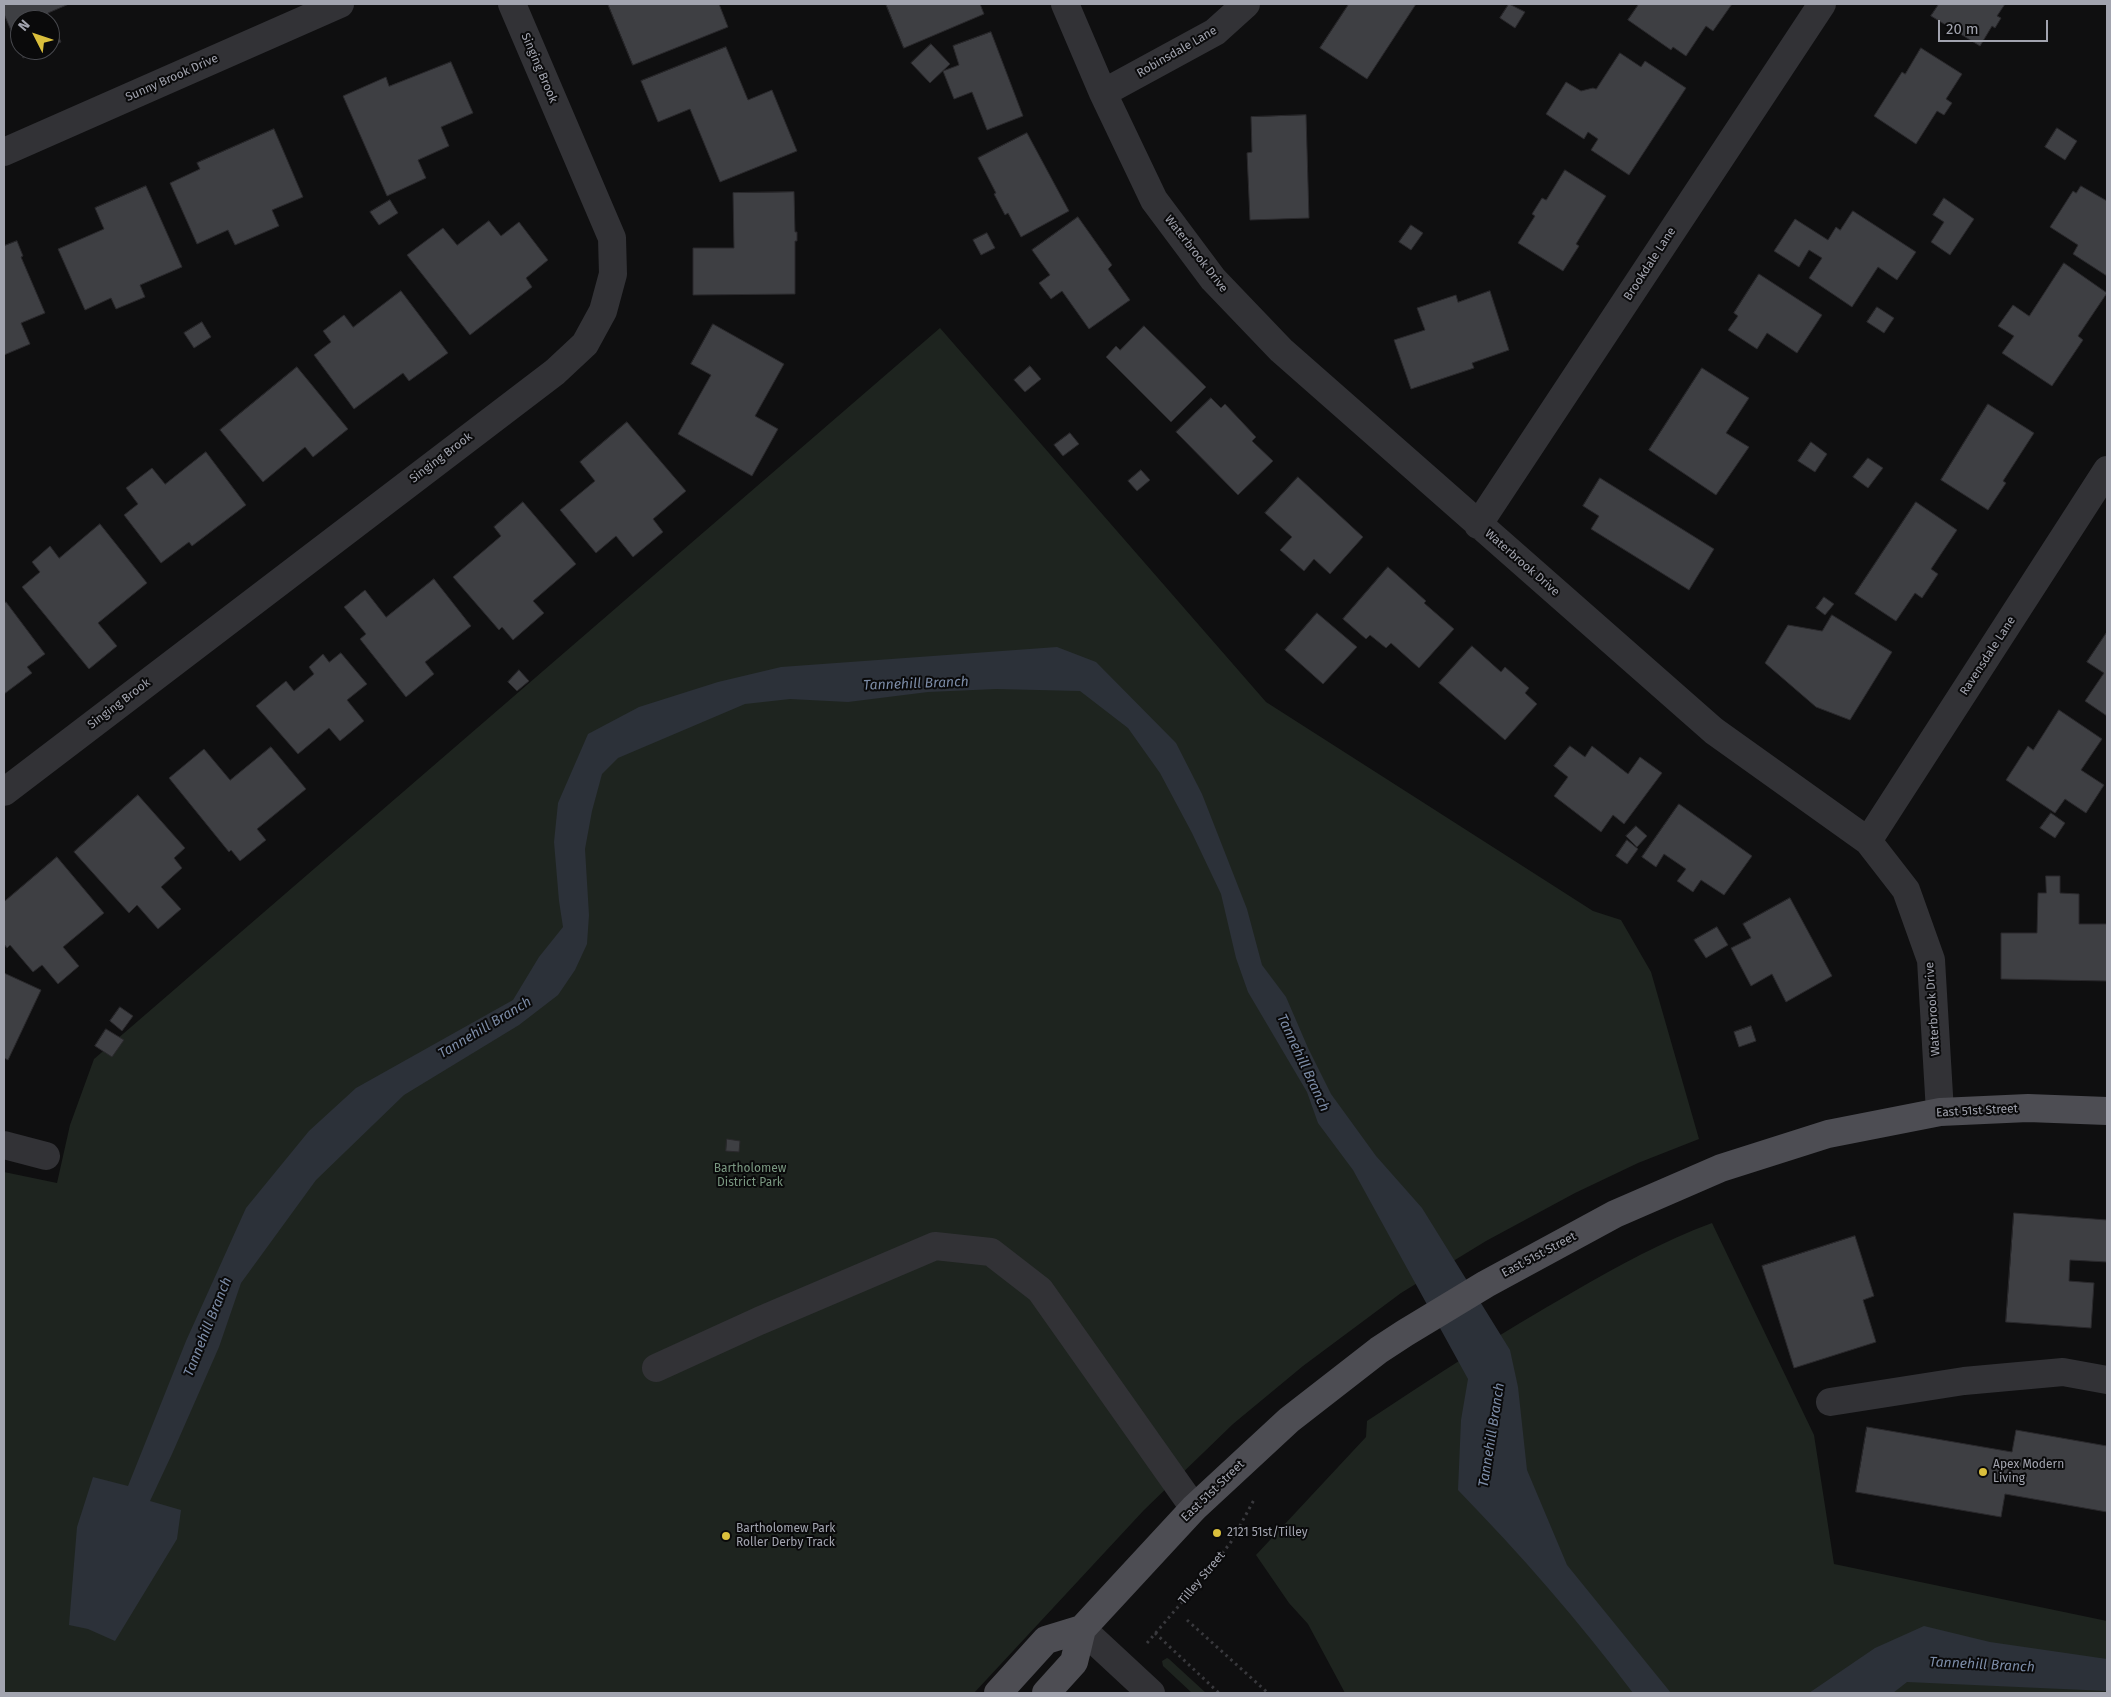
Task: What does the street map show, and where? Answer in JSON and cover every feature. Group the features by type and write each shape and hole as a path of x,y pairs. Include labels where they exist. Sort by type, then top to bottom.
{"main road":[{"name":"East 51st Street","path":"1046,1693 1074,1662 1082,1629 1194,1508 1289,1420 1379,1350 1486,1284 1615,1214 1721,1168 1828,1134 1940,1112 2028,1108 2107,1111"},
{"path":"998,1693 1046,1640 1082,1629"}],"street":[{"name":"Sunny Brook Drive","path":"4,152 340,4"},
{"name":"Singing Brook","path":"4,792 555,372 585,344 602,311 613,274 612,238 512,4"},
{"name":"Waterbrook Drive","path":"1064,4 1154,200 1213,279 1280,350 1714,731 1868,841 1906,890 1931,960 1940,1112"},
{"name":"Robinsdale Lane","path":"1104,94 1215,32 1246,4"},
{"name":"Brookdale Lane","path":"1478,525 1822,4"},
{"name":"Ravensdale Lane","path":"1868,841 2107,470"},
{"path":"4,1145 46,1156"},
{"path":"656,1368 759,1321 935,1246 992,1252 1040,1290 1194,1508"},
{"path":"1830,1402 1964,1381 2063,1372 2107,1380"},
{"path":"1082,1629 1151,1693"}],"path":[{"name":"Tilley Street","path":"1141,1649 1207,1574 1231,1542 1260,1490"},
{"path":"1187,1620 1268,1693"},
{"path":"1155,1633 1219,1693"}],"green space":[{"name":"Bartholomew District Park","path":"940,328 1266,702 1593,911 1621,920 1651,972 1699,1139 1638,1163 1575,1193 1486,1241 1401,1293 1303,1366 1233,1424 1144,1510 974,1693 4,1693 4,1172 57,1183 70,1125 94,1059"},
{"path":"1712,1223 1814,1435 1834,1564 2107,1621 2107,1693 1345,1693 1308,1624 1289,1603 1256,1555 1366,1437 1367,1421 1443,1371 1590,1282 1658,1246"},
{"path":"1167,1658 1206,1693 1192,1693 1163,1666 1162,1661"}],"water":[{"name":"Tannehill Branch","path":"1057,647 1096,662 1176,743 1202,794 1247,909 1262,965 1286,997 1308,1048 1331,1094 1376,1156 1422,1208 1510,1350 1518,1387 1527,1470 1567,1565 1671,1693 1633,1693 1548,1588 1458,1490 1461,1420 1468,1379 1353,1170 1318,1123 1307,1092 1248,992 1236,958 1221,894 1192,833 1160,773 1128,728 1080,691 996,689 928,692 848,702 790,699 745,704 618,758 602,774 592,811 585,849 589,915 587,944 575,970 558,995 519,1025 404,1095 316,1180 241,1283 219,1347 150,1501 181,1510 177,1539 115,1641 88,1629 69,1625 77,1527 93,1477 128,1486 186,1341 246,1208 309,1131 356,1088 513,1000 539,957 563,927 554,842 558,803 588,734 639,707 718,682 781,667"},
{"name":"Tannehill Branch","path":"1924,1626 1990,1642 2107,1659 2107,1691 1907,1682 1893,1693 1809,1693 1875,1648"}],"building":[{"path":"4,4 69,4 55,10 10,10 10,28 4,14"},
{"path":"608,4 719,4 728,27 633,65"},
{"path":"886,4 980,4 984,14 904,48"},
{"path":"1349,4 1416,4 1367,79 1320,48"},
{"path":"1509,4 1525,12 1515,28 1500,18"},
{"path":"1639,4 1732,4 1713,31 1706,26 1686,56 1673,47 1671,50 1628,20"},
{"path":"1939,4 2005,4 1997,16 2001,18 1995,28 1992,26 1980,46 1931,16"},
{"path":"991,32 1023,116 987,130 972,92 954,99 943,71 959,65 953,46"},
{"path":"931,44 950,64 930,83 911,63"},
{"path":"726,47 748,100 772,90 797,151 720,182 690,109 658,122 641,81"},
{"path":"1921,48 1962,74 1946,99 1952,103 1944,115 1937,111 1916,144 1874,116 1902,72 1905,74"},
{"path":"1620,53 1641,67 1645,61 1686,88 1629,175 1591,150 1598,139 1588,132 1584,139 1546,114 1566,82 1581,91 1596,89"},
{"path":"451,62 473,113 441,127 449,146 418,160 426,178 387,196 343,96 386,77 389,86"},
{"path":"1306,115 1309,218 1250,220 1247,153 1252,152 1251,117"},
{"path":"2057,128 2077,141 2065,160 2045,147"},
{"path":"274,129 303,197 272,210 279,226 235,245 228,230 197,244 170,183 200,169 197,163"},
{"path":"1027,133 1069,211 1021,237 1008,213 1005,215 978,158"},
{"path":"1565,170 1606,196 1576,244 1579,246 1563,271 1518,243 1535,216 1532,214 1542,198 1546,200"},
{"path":"146,186 182,267 140,285 145,297 116,309 111,298 85,310 58,249 104,229 95,208"},
{"path":"2081,186 2107,201 2107,276 2073,254 2078,245 2050,227 2073,191 2076,193"},
{"path":"794,192 795,232 797,232 797,241 795,241 795,294 693,295 693,248 734,248 733,193"},
{"path":"1944,198 1974,219 1950,255 1931,242 1944,222 1933,215"},
{"path":"390,200 398,213 379,225 370,212"},
{"path":"1853,211 1916,252 1897,280 1878,267 1852,307 1809,278 1822,258 1809,250 1799,267 1774,251 1795,219 1828,240 1836,227 1840,230"},
{"path":"1078,217 1112,265 1108,269 1130,300 1089,329 1062,291 1051,299 1039,283 1050,275 1032,250"},
{"path":"489,221 501,236 519,222 548,260 526,278 532,287 470,335 407,255 443,228 457,245"},
{"path":"1411,225 1423,233 1411,250 1399,242"},
{"path":"987,233 995,248 981,255 973,240"},
{"path":"17,241 23,256 21,257 45,313 21,323 30,344 4,355 4,246"},
{"path":"2064,263 2107,293 2078,336 2083,340 2052,386 2002,353 2014,336 1998,326 2013,305 2029,316"},
{"path":"1759,274 1822,315 1797,353 1767,333 1757,349 1728,330 1738,316 1734,313"},
{"path":"401,291 448,353 409,381 403,373 354,409 314,355 331,342 323,331 344,315 353,327"},
{"path":"1490,291 1509,350 1472,363 1474,368 1411,389 1394,340 1425,330 1417,308 1456,295 1458,302"},
{"path":"1877,307 1894,318 1884,333 1867,322"},
{"path":"202,322 211,337 194,348 184,333"},
{"path":"713,324 784,364 755,416 778,429 752,476 678,434 711,375 691,364"},
{"path":"1144,326 1206,387 1171,422 1106,357 1116,346 1120,350"},
{"path":"1030,366 1041,379 1025,392 1014,380"},
{"path":"297,367 348,429 313,457 305,447 263,482 220,430"},
{"path":"1702,368 1749,398 1726,433 1749,447 1716,495 1649,450"},
{"path":"1211,398 1221,408 1225,404 1256,437 1252,441 1273,461 1238,495 1176,432"},
{"path":"1988,404 2034,433 2003,481 2006,483 1988,510 1941,480"},
{"path":"627,422 686,491 653,519 663,532 633,557 616,536 596,553 560,510 595,481 580,462"},
{"path":"1070,433 1079,444 1063,456 1054,445"},
{"path":"1811,442 1827,454 1815,472 1798,461"},
{"path":"206,452 246,505 192,546 189,542 161,563 124,515 138,504 126,488 152,468 165,484"},
{"path":"1868,458 1883,468 1868,488 1853,477"},
{"path":"1141,470 1150,480 1137,491 1128,481"},
{"path":"1298,477 1363,537 1330,574 1314,559 1304,571 1280,550 1292,537 1265,513"},
{"path":"1600,478 1714,549 1689,590 1591,529 1599,516 1583,506"},
{"path":"523,502 576,564 533,601 544,613 513,640 502,627 499,630 453,577 501,536 494,527"},
{"path":"1916,502 1957,530 1931,569 1938,574 1922,598 1915,593 1896,621 1855,594"},
{"path":"100,524 147,583 98,623 117,646 89,669 22,587 40,572 32,562 50,546 59,558"},
{"path":"1388,567 1426,601 1424,603 1454,629 1419,668 1391,643 1386,648 1370,635 1366,639 1343,619"},
{"path":"434,579 471,626 425,662 434,674 406,697 360,639 366,634 344,607 365,590 386,617"},
{"path":"1824,597 1834,604 1825,615 1816,608"},
{"path":"6,602 45,654 27,667 32,673 4,694 4,604"},
{"path":"1317,613 1357,647 1323,684 1285,650"},
{"path":"1832,615 1892,652 1850,720 1816,707 1765,663 1788,625 1822,631"},
{"path":"2107,632 2107,716 2085,701 2104,673 2087,662"},
{"path":"1472,646 1501,672 1505,667 1529,688 1525,693 1537,704 1505,740 1439,683"},
{"path":"341,653 367,684 347,700 364,721 340,741 329,728 298,754 256,706 286,681 294,691 314,674 309,667 323,654 329,662"},
{"path":"519,670 529,681 517,691 508,682"},
{"path":"2059,710 2102,739 2081,770 2104,785 2086,813 2065,799 2055,813 2006,780 2028,746 2033,750"},
{"path":"1570,746 1585,757 1592,746 1628,774 1640,757 1662,773 1624,824 1613,815 1601,832 1554,796 1568,777 1554,766"},
{"path":"271,747 306,789 257,829 266,840 240,861 231,850 229,852 169,778 204,749 230,780"},
{"path":"138,795 185,848 174,858 182,868 161,887 181,909 158,929 137,905 129,913 74,852"},
{"path":"1679,804 1752,856 1724,895 1701,880 1693,892 1677,881 1686,869 1664,854 1656,867 1642,857"},
{"path":"2051,813 2065,823 2055,838 2040,828"},
{"path":"1636,826 1647,836 1637,847 1626,836"},
{"path":"1627,840 1638,849 1627,864 1616,856"},
{"path":"57,857 104,913 63,947 79,966 58,984 42,965 33,972 10,945 7,948 4,944 4,902"},
{"path":"2046,876 2060,876 2060,893 2079,894 2079,924 2107,924 2107,981 2001,979 2001,933 2037,933 2038,893 2046,893"},
{"path":"1790,898 1832,976 1786,1002 1772,974 1751,986 1731,948 1751,938 1743,924"},
{"path":"1717,927 1728,945 1706,958 1694,940"},
{"path":"4,973 41,990 8,1060 4,1058"},
{"path":"120,1007 133,1016 122,1031 110,1021"},
{"path":"1751,1026 1756,1041 1739,1047 1734,1032"},
{"path":"106,1029 124,1040 112,1057 95,1046"},
{"path":"727,1139 740,1141 739,1152 726,1151"},
{"path":"2014,1213 2107,1220 2107,1262 2070,1260 2069,1281 2094,1283 2091,1328 2006,1322"},
{"path":"1855,1236 1874,1296 1863,1300 1876,1342 1794,1368 1762,1266"},
{"name":"Apex Modern Living","path":"1867,1427 2012,1452 2016,1430 2107,1446 2107,1512 2005,1494 2001,1517 1856,1492"}],"place":[{"name":"Apex Modern Living","path":"1983,1472"},
{"name":"2121 51st/Tilley","path":"1217,1533"},
{"name":"Bartholomew Park Roller Derby Track","path":"726,1536"}]}
